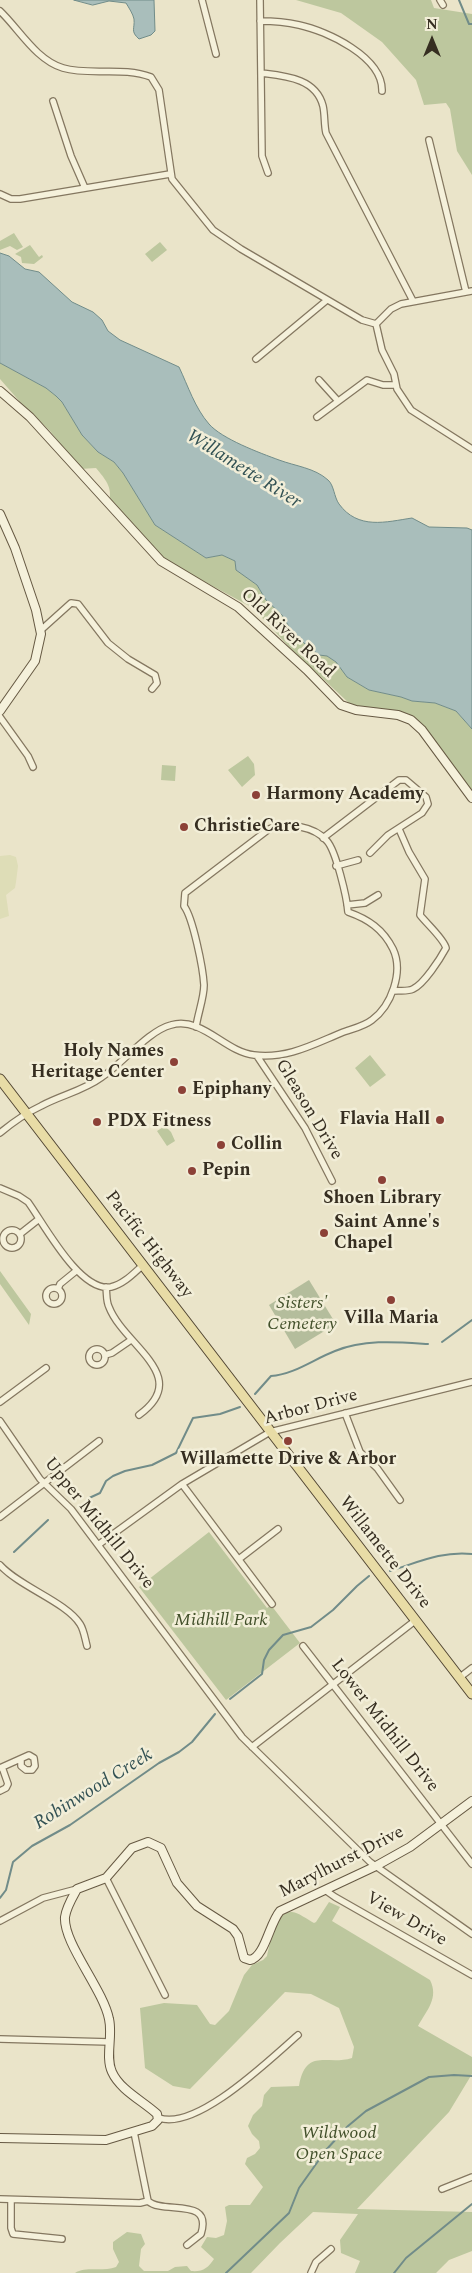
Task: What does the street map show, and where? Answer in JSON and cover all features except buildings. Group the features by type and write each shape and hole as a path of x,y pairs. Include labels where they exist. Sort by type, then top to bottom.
{"main road":[{"name":"Pacific Highway","path":"0,1079 270,1432"},
{"name":"Willamette Drive","path":"270,1432 472,1694"}],"street":[{"path":"202,0 216,54"},
{"path":"260,0 262,156 268,173"},
{"path":"0,11 43,56 62,68 130,72 146,75 155,80 159,90 170,174 213,230 240,249 327,300 362,320 376,324"},
{"path":"260,21 300,25 317,30 341,41 368,61 382,81 382,91"},
{"path":"261,73 300,81 307,84 318,94 323,107 324,125 329,140 413,301"},
{"path":"53,101 71,156 85,188"},
{"path":"376,324 390,309 413,301 469,292 429,140"},
{"path":"2,196 20,199 170,174"},
{"path":"256,360 327,300"},
{"path":"376,324 382,350 394,374 395,385 411,410 472,449"},
{"path":"319,380 338,401"},
{"path":"317,417 368,380 383,385 395,385"},
{"name":"Old River Road","path":"0,391 30,417 161,561 238,607 307,670 341,705 356,710 398,715 411,720 427,736 472,798"},
{"path":"0,514 15,548 41,630 35,661 0,711"},
{"path":"41,630 71,603 78,604 108,643 128,659 155,675 157,683 152,689"},
{"path":"0,717 23,748 33,767"},
{"path":"323,838 402,779 417,788 426,797 428,804 422,813 381,841 370,852"},
{"path":"0,1133 40,1106 79,1091 101,1078 125,1060 148,1037 164,1027 180,1024 196,1027 247,1054 257,1056 298,1052 371,1021 384,1008 393,991 396,966 394,952 381,930 359,916 348,912 331,848 323,838 292,826 278,826 269,829 242,852 185,893 184,906 188,911 192,926 204,987 196,1027"},
{"path":"393,991 416,988 434,967 446,948 443,941 429,927 420,914 425,879 409,852 399,829"},
{"path":"336,866 358,860"},
{"path":"347,905 365,903 378,895"},
{"name":"Gleason Drive","path":"257,1056 305,1128 332,1180"},
{"path":"0,1188 23,1198 76,1271 93,1284 106,1287 126,1280 143,1265"},
{"path":"20,1234 39,1219"},
{"path":"58,1289 60,1284 76,1271"},
{"path":"106,1287 109,1308 158,1374 160,1383 156,1399 139,1414"},
{"path":"105,1355 112,1353 131,1340"},
{"path":"0,1402 46,1368"},
{"name":"Arbor Drive","path":"98,1545 182,1484 270,1432 472,1382"},
{"path":"345,1413 360,1452 377,1468 400,1500"},
{"name":"Upper Midhill Drive","path":"0,1421 44,1483 65,1502 252,1747 376,1866 472,1934"},
{"path":"0,1517 99,1441"},
{"path":"182,1484 272,1604"},
{"path":"238,1559 278,1529"},
{"path":"0,1565 23,1584 73,1616 82,1628 87,1646"},
{"path":"252,1747 416,1620"},
{"name":"Lower Midhill Drive","path":"303,1646 472,1864"},
{"path":"459,1678 472,1668"},
{"path":"0,1790 6,1788 8,1784 1,1767 21,1759"},
{"name":"Marylhurst Drive","path":"0,1921 43,1898 106,1878 134,1846 148,1842 157,1845 165,1854 179,1886 197,1906 233,1929 238,1936 244,1958 254,1959 260,1954 272,1923 280,1911 376,1866 410,1847 472,1801"},
{"path":"106,1878 165,1995"},
{"path":"76,1889 66,1912 66,1930 107,2009 110,2026 110,2063 112,2074 125,2088 155,2112 159,2118 166,2120 204,2110 229,2092 298,2035"},
{"name":"View Drive","path":"325,1890 472,1975"},
{"path":"0,2039 110,2042"},
{"path":"0,2138 99,2141 154,2125 159,2118"},
{"path":"134,2132 148,2201"},
{"path":"442,2188 472,2177"},
{"path":"0,2200 140,2203 148,2201 158,2207 190,2208 196,2211 202,2220 202,2230 199,2237 187,2245"},
{"path":"11,2200 11,2228 13,2234 62,2239"},
{"path":"311,2273 316,2262 331,2249"}],"green space":[{"path":"296,0 431,0 434,8 472,14 472,175 457,151 450,109 446,103 424,105 416,80 382,42 341,13"},
{"path":"14,233 23,247 17,250 10,246 0,250 0,241"},
{"path":"160,242 167,250 152,262 145,254"},
{"path":"30,245 39,257 42,255 43,257 34,264 22,263 21,257 15,254"},
{"path":"0,363 46,388 62,402 82,435 98,452 114,462 123,473 155,525 206,558 222,555 235,561 237,570 257,585 266,600 282,615 294,635 319,655 327,656 336,662 347,677 369,690 412,701 435,703 456,711 472,729 472,795 418,722 350,704 291,649 253,608 172,564 155,552 127,521 119,509 109,502 109,488 96,468 80,469 50,431 0,379"},
{"path":"248,756 254,764 255,775 242,787 228,770"},
{"path":"162,765 176,766 175,781 161,780"},
{"path":"10,855 16,857 18,866 16,882 15,888 6,895 9,916 0,919 0,856"},
{"path":"370,1055 386,1075 370,1087 355,1068"},
{"path":"165,1126 171,1132 175,1141 167,1146 157,1131"},
{"path":"0,1271 31,1314 29,1325 0,1284"},
{"name":"Sisters' Cemetery","path":"309,1280 336,1324 295,1349 269,1305"},
{"name":"Midhill Park","path":"209,1532 267,1608 271,1605 300,1643 226,1700 139,1587"},
{"name":"Wildwood Open Space","path":"329,1902 340,1907 332,1921 430,1980 433,1998 418,2026 472,2057 472,2074 449,2112 357,2209 472,2212 472,2251 449,2260 436,2273 355,2273 360,2261 341,2253 340,2240 358,2214 313,2212 251,2273 75,2273 84,2270 116,2267 119,2262 113,2249 113,2242 127,2232 141,2234 145,2244 141,2249 139,2266 144,2271 168,2271 175,2267 187,2266 191,2271 195,2271 207,2267 214,2259 201,2247 207,2237 216,2238 224,2235 227,2221 225,2207 229,2205 250,2205 263,2187 245,2164 247,2158 255,2154 260,2148 259,2141 252,2134 248,2126 253,2115 262,2106 264,2095 271,2087 299,2086 302,2074 312,2062 352,2058 354,2047 339,2008 311,1994 285,1992 190,2089 173,2086 145,2068 140,2008 164,2003 197,2005 210,2024 215,2025 229,2011 244,1975 252,1965 267,1956 274,1929 281,1917 286,1913 292,1912 314,1923"}],"water":[{"path":"74,0 154,0 155,31 151,35 139,39 134,32 133,17 126,3 109,1 93,5"},
{"name":"Willamette River","path":"0,253 9,256 25,269 39,272 72,302 93,312 102,320 108,331 120,340 179,367 200,411 215,430 252,449 323,476 332,485 339,504 355,518 364,521 382,522 412,518 429,527 467,528 472,530 472,729 456,711 435,703 412,701 369,690 347,677 336,662 327,656 319,655 294,635 282,615 266,600 257,585 236,570 235,561 222,555 206,558 155,525 123,473 114,462 98,452 82,435 62,402 46,388 0,363"}],"waterway":[{"path":"459,0 469,24 472,24"},
{"path":"442,1342 472,1320"},
{"path":"255,1394 271,1376 295,1370 346,1347 381,1342 428,1344"},
{"path":"87,1499 100,1493 106,1481 113,1476 125,1471 152,1465 176,1453 193,1418 220,1414 240,1407"},
{"path":"14,1552 48,1520"},
{"name":"Robinwood Creek","path":"390,1571 440,1556 472,1554"},
{"name":"Robinwood Creek","path":"230,1699 262,1674 264,1660 269,1650 283,1635 311,1627 333,1610 369,1576"},
{"name":"Robinwood Creek","path":"0,1898 6,1890 13,1862 32,1846 70,1825 159,1763 179,1752 192,1742 215,1714"},
{"path":"226,2273 289,2213 299,2188 326,2150 348,2126 366,2111 429,2077 472,2076"},
{"path":"394,2273 406,2258 472,2204"}],"place":[{"name":"Harmony Academy","path":"256,795"},
{"name":"ChristieCare","path":"184,827"},
{"name":"Holy Names Heritage Center","path":"174,1062"},
{"name":"Epiphany","path":"182,1090"},
{"name":"Flavia Hall","path":"440,1120"},
{"name":"PDX Fitness","path":"97,1122"},
{"name":"Collin","path":"221,1145"},
{"name":"Pepin","path":"192,1171"},
{"name":"Shoen Library","path":"382,1180"},
{"name":"Saint Anne's Chapel","path":"324,1233"},
{"name":"Villa Maria","path":"391,1300"},
{"name":"Willamette Drive & Arbor","path":"288,1441"}]}
